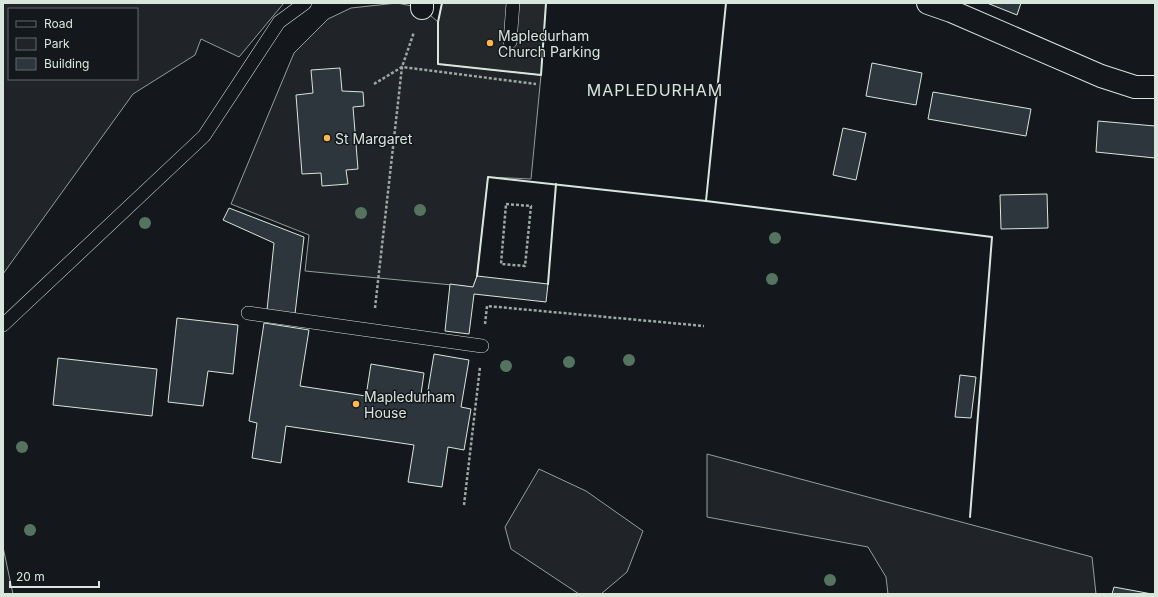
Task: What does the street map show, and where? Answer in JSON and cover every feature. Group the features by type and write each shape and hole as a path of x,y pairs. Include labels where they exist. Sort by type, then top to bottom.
{"street":[{"path":"928,3 951,11 1101,76 1135,86 1155,86"}],"lane":[{"path":"3,325 204,136 279,22 305,3"},
{"path":"510,42 513,3"},
{"path":"248,313 482,346"}],"path":[{"path":"372,331 402,67 422,6"},
{"path":"374,84 402,67 536,84"},
{"path":"506,204 531,206 526,266 501,264 506,204"},
{"path":"464,505 487,306 704,326"}],"green space":[{"path":"3,3 284,3 239,57 201,39 195,55 133,94 3,274"},
{"path":"397,3 422,8 438,22 438,64 541,75 531,179 488,177 477,276 473,287 305,271 309,235 231,204 294,53 328,19 351,8"},
{"path":"707,454 1092,557 1096,594 888,594 886,577 868,547 707,517"},
{"path":"539,469 586,491 643,531 627,572 601,594 579,594 511,549 505,527"},
{"path":"3,547 13,594 3,594"}],"shaded area":[{"name":"Mapledurham Church Parking","path":"442,3 546,3 541,75 438,64 438,22"}],"building":[{"path":"987,3 1021,3 1017,15"},
{"path":"872,63 922,73 916,105 866,96"},
{"name":"St Margaret","path":"340,68 342,91 363,92 364,106 353,107 358,169 346,170 348,184 322,186 321,173 302,174 296,95 313,93 311,70"},
{"path":"933,92 1031,109 1026,136 928,119"},
{"path":"1098,121 1155,126 1155,158 1096,152"},
{"path":"843,128 866,133 856,180 833,175"},
{"path":"1047,194 1048,228 1001,229 1000,195"},
{"path":"229,208 304,237 295,314 267,310 274,243 223,220"},
{"path":"477,276 548,284 546,302 474,294 469,334 445,331 450,284 473,287"},
{"path":"177,318 238,325 233,374 208,371 203,406 168,402"},
{"name":"Mapledurham House","path":"264,323 309,330 300,386 366,396 371,364 424,373 420,401 426,402 434,354 469,360 461,407 471,409 464,450 448,447 442,487 408,482 414,445 286,426 281,463 252,458 257,423 249,421"},
{"path":"58,358 157,369 152,416 53,405"},
{"path":"960,375 976,377 971,418 955,417"},
{"path":"1114,587 1152,594 1112,594"}],"wall":[{"path":"442,3 438,22 438,64 541,75 546,3"},
{"path":"706,201 726,3"},
{"path":"477,276 488,177 706,201 992,237 970,517"},
{"path":"548,284 556,184"}],"place":[{"name":"Mapledurham Church Parking","path":"490,43"},
{"name":"St Margaret","path":"327,138"},
{"name":"Mapledurham House","path":"356,404"}],"district":[{"name":"MAPLEDURHAM","path":"655,90"}]}
